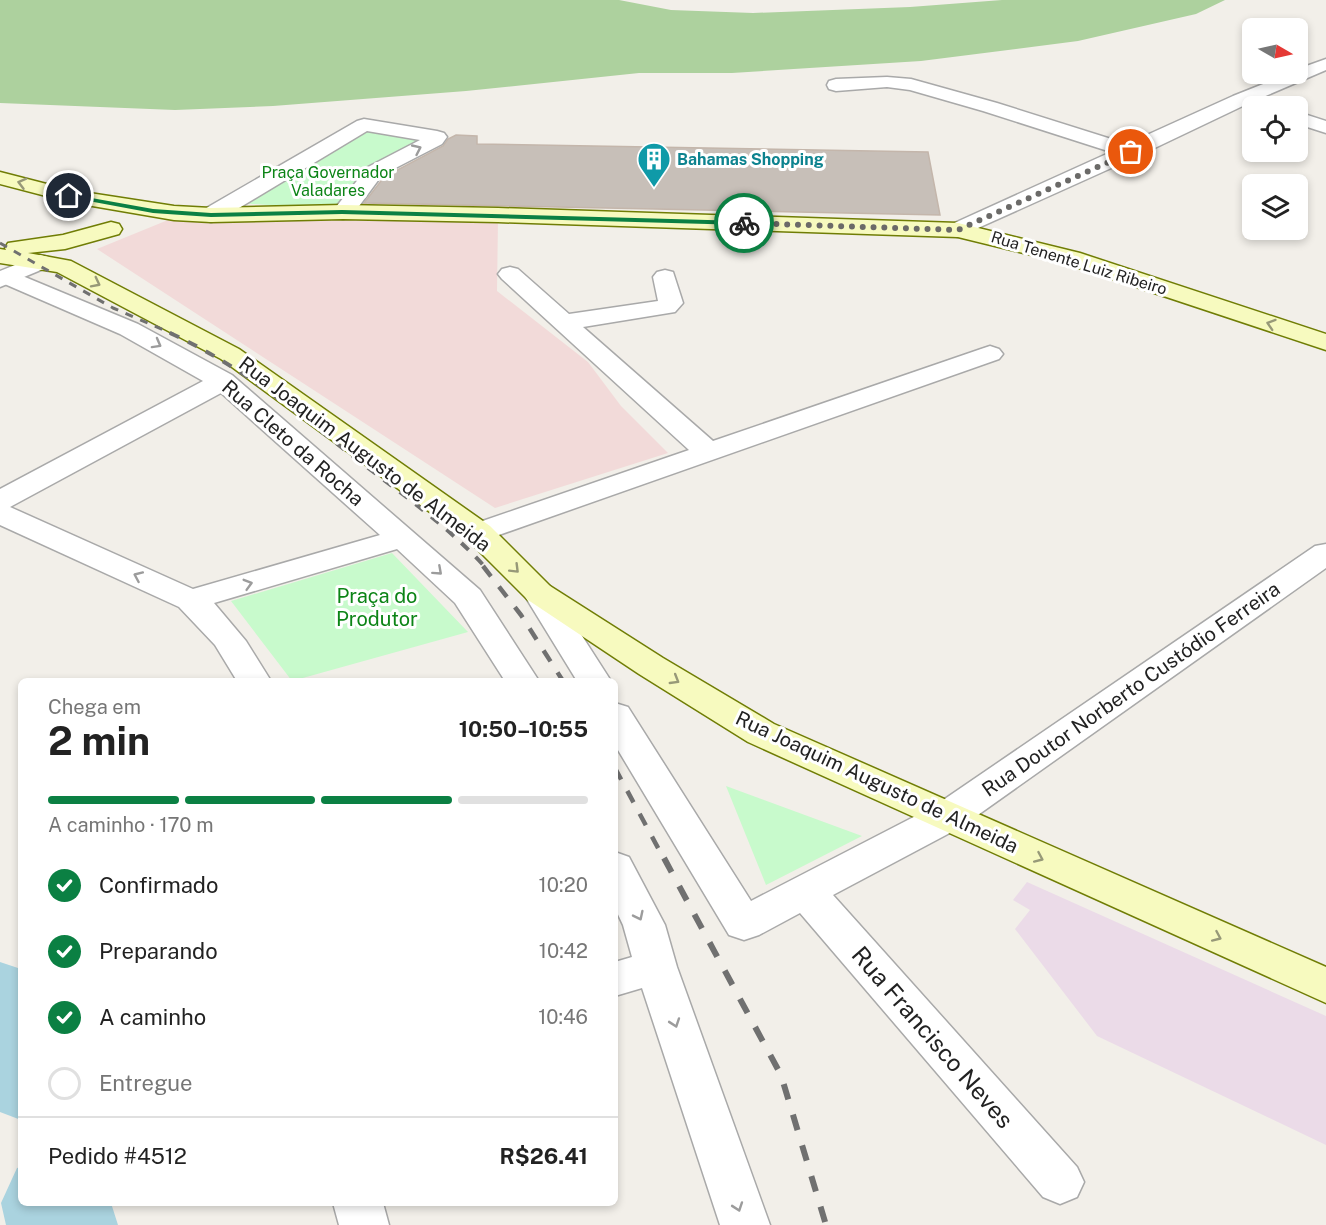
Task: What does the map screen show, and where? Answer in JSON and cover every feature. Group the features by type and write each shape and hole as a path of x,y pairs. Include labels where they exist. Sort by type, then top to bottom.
{"main road":[{"name":"Rua Tenente Luiz Ribeiro","path":"0,178 69,196 153,211 211,215 342,212 958,230 1072,258 1326,342"},
{"path":"0,240 53,219 64,210 69,196"},
{"path":"0,249 65,242 111,229 153,211"},
{"path":"22,269 72,257 111,229"},
{"name":"Rua Joaquim Augusto de Almeida","path":"22,269 230,354 479,533 539,593 651,666 761,733 1326,986"}],"street":[{"path":"958,230 1240,100 1326,64"},
{"path":"836,85 887,82 911,85 990,107 1131,152"},
{"path":"1308,121 1326,127"},
{"path":"211,215 364,125 437,137 375,171 342,212"},
{"name":"Rua Cleto da Rocha","path":"22,269 223,381 468,597 520,678"},
{"path":"510,274 708,452"},
{"path":"564,322 666,307 671,303 665,277"},
{"path":"479,533 990,354"},
{"path":"0,501 223,381"},
{"path":"0,514 191,600 210,616 246,665 252,678"},
{"path":"191,600 402,538"},
{"name":"Rua Doutor Norberto Custódio Ferreira","path":"618,720 744,924 947,817 1326,553"},
{"path":"539,593 592,678"},
{"path":"618,873 644,925 635,973 745,1225"},
{"name":"Rua Francisco Neves","path":"806,892 1060,1182"},
{"path":"359,1206 364,1225"}],"shaded area":[{"path":"168,220 498,220 497,291 588,362 621,406 668,453 495,508 97,249"},
{"path":"1027,882 1326,1016 1326,1145 1097,1036 1015,929 1030,910 1013,900"}],"green space":[{"path":"0,0 619,0 671,10 753,13 910,7 1002,0 1225,0 1196,14 1078,41 921,61 732,73 639,73 466,91 273,106 175,110 0,103"},
{"name":"Praça Governador Valadares","path":"373,129 423,138 357,179 342,207 240,203"},
{"name":"Praça do Produtor","path":"392,553 468,632 303,678 290,678 231,601"},
{"path":"726,786 862,836 766,885"}],"building":[{"name":"Bahamas Shopping","path":"456,135 477,136 477,144 928,152 940,215 364,203 384,177 443,146 448,139"}],"waterway":[{"path":"0,1001 18,1066"},
{"path":"57,1206 62,1225"}],"railway":[{"path":"0,243 113,308 173,334"},
{"path":"170,333 221,360 291,408 424,511 485,567"},
{"path":"483,566 521,615 561,678"},
{"path":"618,774 664,859"},
{"path":"664,858 781,1075 826,1225"}],"way so far":[{"path":"744,223 958,230 1131,152"}],"place":[{"name":"Bahamas Shopping","path":"654,188"}],"route":[{"path":"69,196 153,211 211,215 342,212 744,223"}]}
